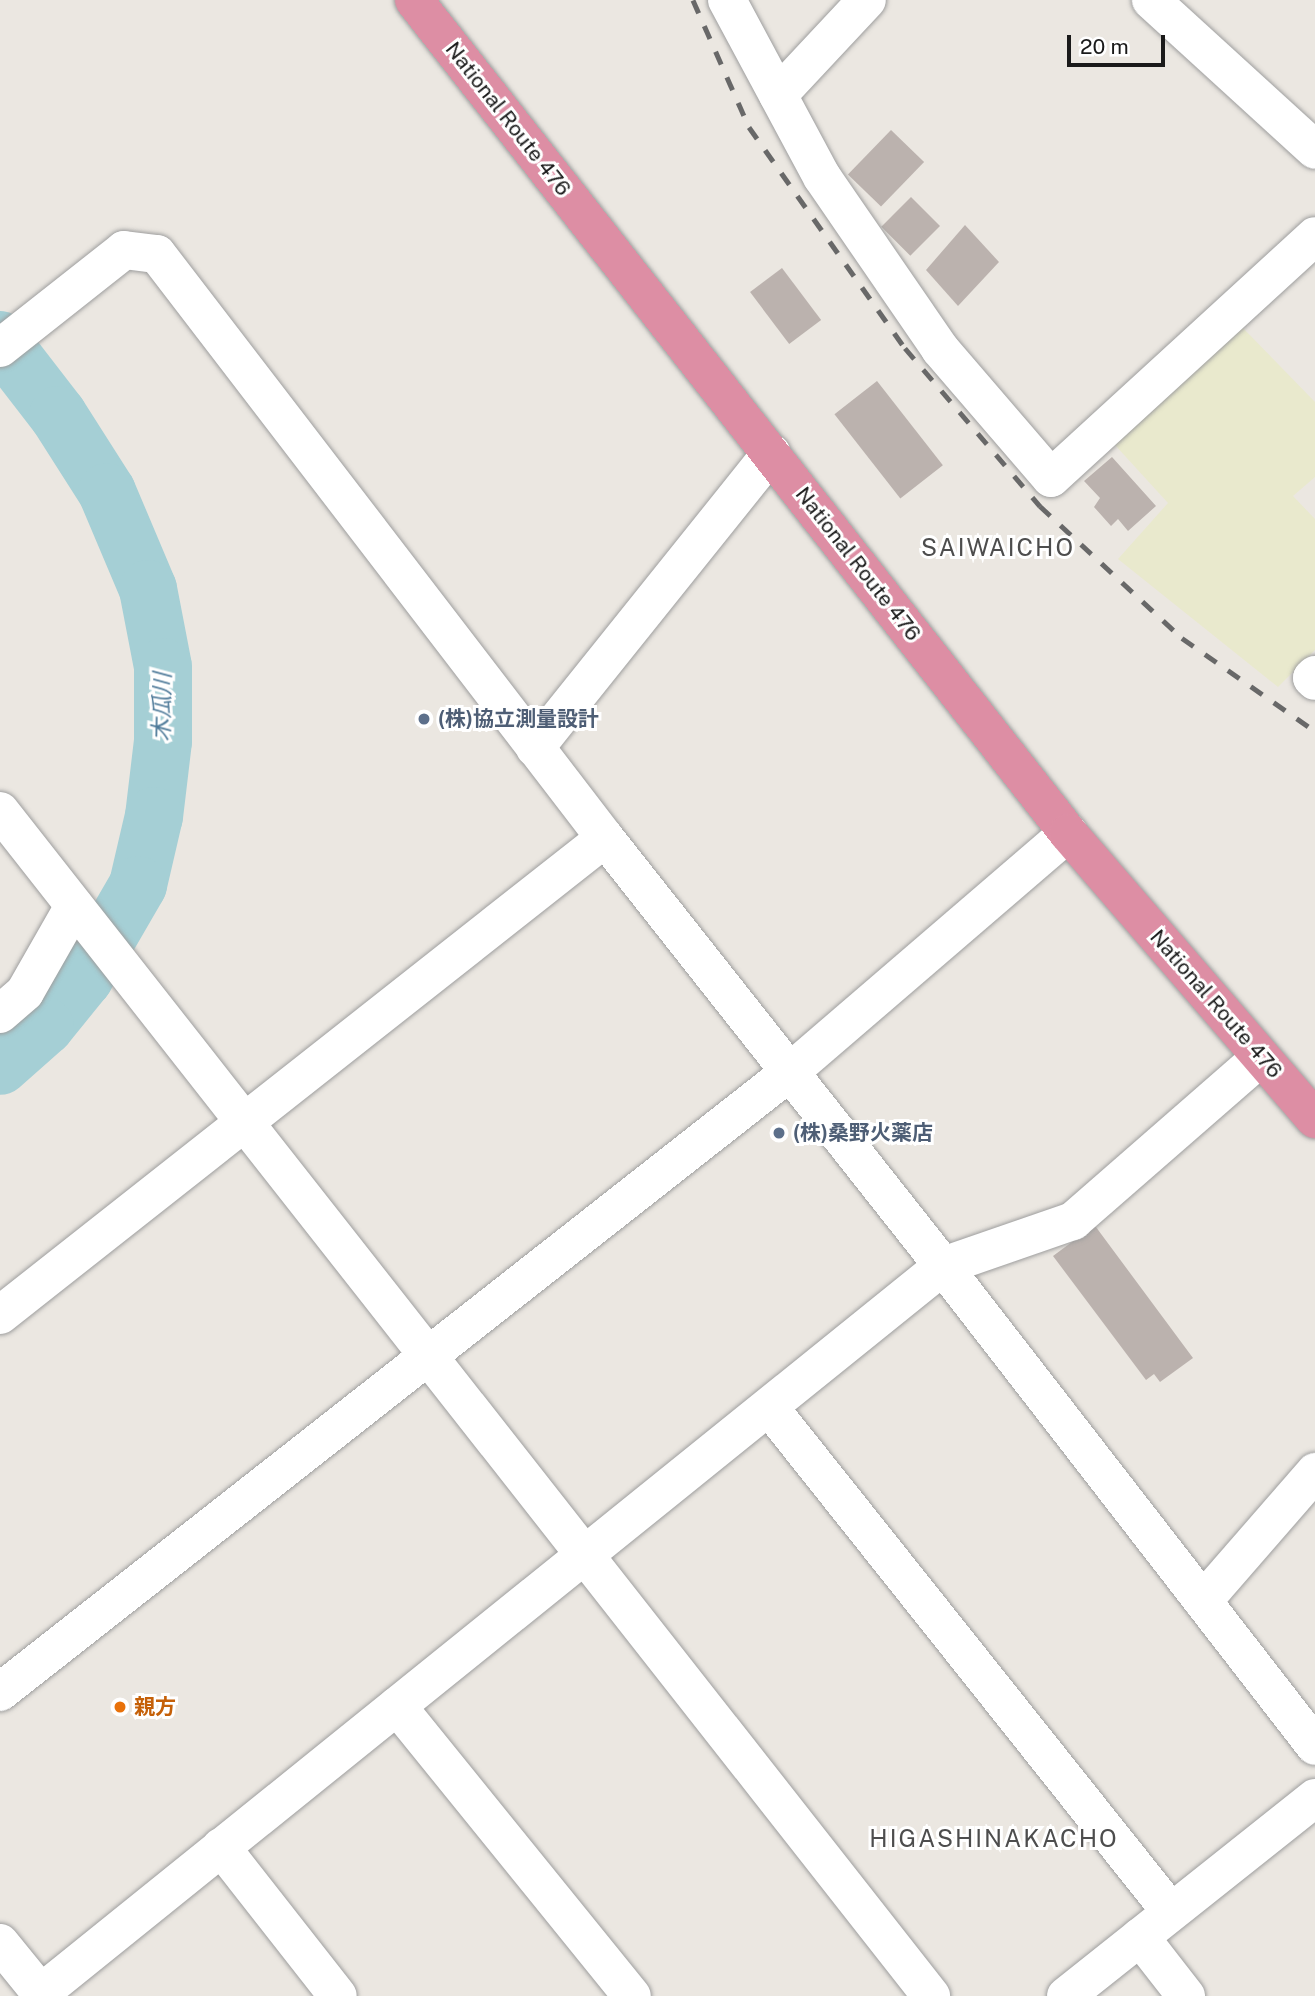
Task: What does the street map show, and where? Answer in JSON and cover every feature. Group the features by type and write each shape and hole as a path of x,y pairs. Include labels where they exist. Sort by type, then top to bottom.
{"highway":[{"name":"National Route 476","path":"414,0 1068,833 1315,1119"}],"street":[{"path":"727,0 822,177 940,349 1051,478 1315,236"},
{"path":"778,95 867,0"},
{"path":"1151,0 1315,150"},
{"path":"12,338 124,250 157,254 604,838 943,1266 1315,1746"},
{"path":"535,748 771,453"},
{"path":"1315,675 1312,678 1315,681"},
{"path":"0,811 932,1996"},
{"path":"0,1692 790,1072 1068,833"},
{"path":"0,1315 604,838"},
{"path":"0,1014 24,992 80,913"},
{"path":"0,1943 42,1994 943,1266 1073,1221 1261,1057"},
{"path":"769,1407 1171,1912"},
{"path":"1203,1601 1315,1472"},
{"path":"397,1706 632,1996"},
{"path":"1066,1996 1315,1798"},
{"path":"221,1847 338,1996"},
{"path":"1140,1937 1186,1996"}],"green space":[{"path":"1240,325 1315,402 1315,477 1293,496 1315,519 1315,650 1278,687 1118,559 1168,503 1115,445"}],"building":[{"path":"891,130 924,162 881,207 848,175"},
{"path":"911,197 940,226 910,256 881,227"},
{"path":"965,225 999,262 958,306 926,270"},
{"path":"782,268 821,320 789,344 750,292"},
{"path":"877,381 943,465 900,499 834,414"},
{"path":"1112,457 1156,506 1128,531 1118,519 1111,526 1094,507 1100,498 1084,481"},
{"path":"1090,1219 1193,1358 1160,1382 1154,1374 1146,1380 1053,1256 1084,1233"}],"waterway":[{"name":"木瓜川","path":"0,340 58,415 107,492 148,589 163,667 163,741 154,816 138,885 84,978 45,1026 0,1066"}],"railway":[{"path":"693,0 749,127 905,348 1040,506 1182,638 1315,731"}],"place":[{"name":"(株)協立測量設計","path":"424,719"},
{"name":"(株)桑野火薬店","path":"779,1133"},
{"name":"親方","path":"120,1707"}],"district":[{"name":"SAIWAICHO","path":"998,548"},
{"name":"HIGASHINAKACHO","path":"994,1839"}]}
